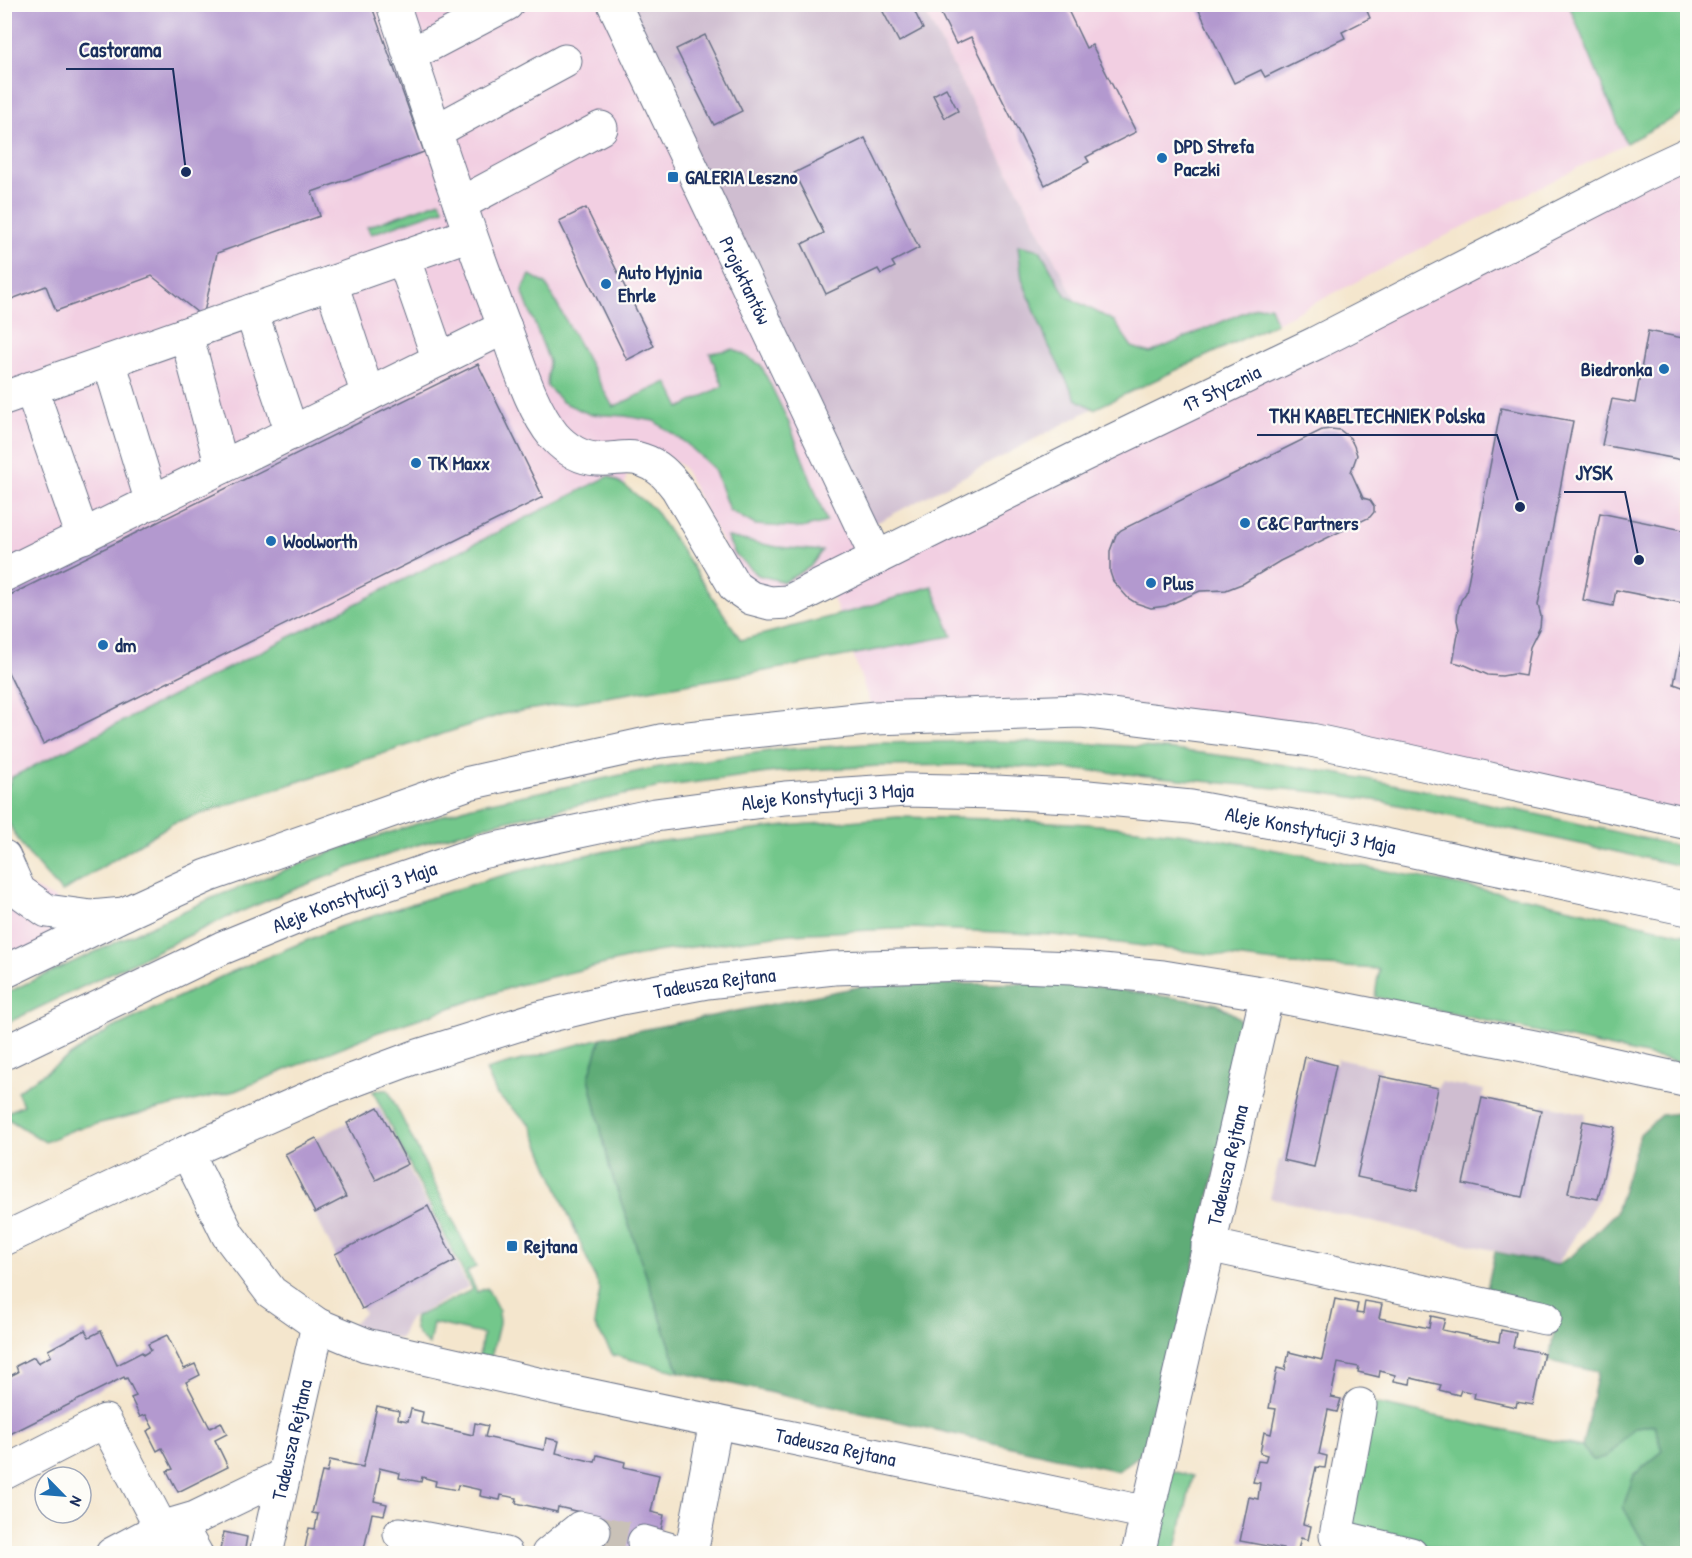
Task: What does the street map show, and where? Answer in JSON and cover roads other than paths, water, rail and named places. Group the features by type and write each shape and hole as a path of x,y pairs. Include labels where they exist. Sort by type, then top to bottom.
{"street":[{"path":"7,566 83,537 505,327 465,219 393,4"},
{"path":"410,56 507,4"},
{"name":"Projektantów","path":"614,4 877,558"},
{"path":"436,130 565,61"},
{"path":"83,537 18,393 403,257 465,219 602,128"},
{"name":"17 Stycznia","path":"505,327 538,411 554,435 567,449 597,459 625,457 640,459 668,475 735,587 751,598 770,603 788,602 1081,456 1316,343 1688,154"},
{"path":"403,257 439,360"},
{"path":"330,283 368,395"},
{"path":"251,311 292,433"},
{"path":"186,333 222,467"},
{"path":"109,361 152,502"},
{"path":"4,972 207,876 469,783 660,741 875,718 1080,711 1300,739 1688,823"},
{"name":"Aleje Konstytucji 3 Maja","path":"4,1053 222,948 332,903 480,852 655,815 785,798 906,790 1088,797 1191,807 1314,830 1688,909"},
{"path":"4,857 19,891 47,911 91,917 124,914"},
{"name":"Tadeusza Rejtana","path":"4,1239 187,1152 327,1090 418,1056 538,1018 621,998 708,982 834,968 968,964 1071,968 1163,977 1267,994 1534,1047 1688,1081"},
{"name":"Tadeusza Rejtana","path":"1138,1554 1267,994"},
{"name":"Tadeusza Rejtana","path":"187,1152 228,1235 271,1292 318,1325 366,1345 494,1375 1148,1513"},
{"path":"1209,1245 1545,1318"},
{"name":"Tadeusza Rejtana","path":"266,1554 318,1325"},
{"path":"1360,1405 1336,1536 1411,1554"},
{"path":"4,1473 105,1421 161,1528 187,1538 196,1554"},
{"path":"644,1542 684,1553 717,1422"},
{"path":"112,1554 161,1528 195,1518 284,1475"},
{"path":"548,1554 580,1528 594,1531"},
{"path":"400,1532 506,1554"}],"tunnel":[{"path":"594,1531 644,1542"}],"place":[{"name":"DPD Strefa Paczki","path":"1162,158"},
{"name":"Castorama","path":"186,172"},
{"name":"GALERIA Leszno","path":"673,177"},
{"name":"Auto Myjnia Ehrle","path":"606,284"},
{"name":"Biedronka","path":"1664,369"},
{"name":"TK Maxx","path":"416,463"},
{"name":"TKH KABELTECHNIEK Polska","path":"1520,507"},
{"name":"C&C Partners","path":"1245,523"},
{"name":"Woolworth","path":"271,541"},
{"name":"JYSK","path":"1639,560"},
{"name":"Plus","path":"1151,583"},
{"name":"dm","path":"103,645"},
{"name":"Rejtana","path":"512,1246"}]}
